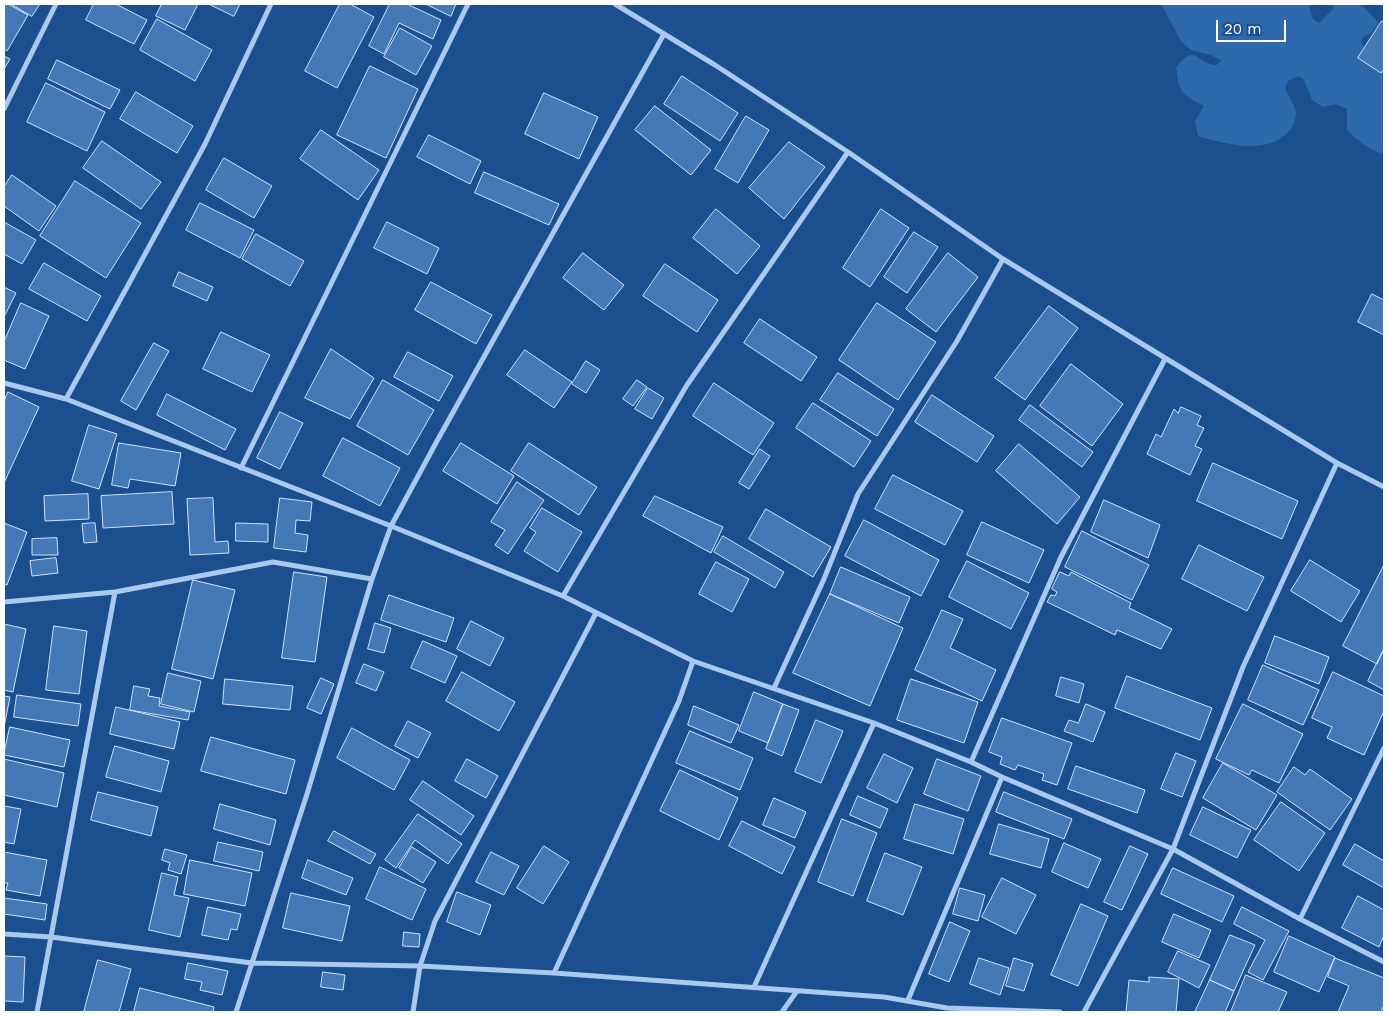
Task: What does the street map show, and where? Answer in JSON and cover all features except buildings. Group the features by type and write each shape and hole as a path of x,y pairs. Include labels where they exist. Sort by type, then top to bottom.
{"street":[{"path":"4,109 56,4"},
{"path":"66,399 206,144 271,4"},
{"path":"241,468 468,4"},
{"path":"615,4 848,152 1004,259 1338,463 1384,487"},
{"path":"236,1012 307,794 372,579 391,526 664,34"},
{"path":"563,596 687,385 848,152"},
{"path":"774,688 824,579 858,494 957,341 1004,259"},
{"path":"971,762 1061,557 1165,359"},
{"path":"4,383 66,399 391,526 563,596 693,661 874,723 971,762 1002,777 1173,849 1300,919 1384,962"},
{"path":"1084,1012 1173,849 1243,667 1338,463"},
{"path":"4,602 115,592 273,562 372,579"},
{"path":"38,1012 115,592"},
{"path":"413,1012 420,966 435,921 596,613"},
{"path":"554,973 678,701 693,661"},
{"path":"754,987 874,723"},
{"path":"1300,919 1384,748"},
{"path":"908,1000 1002,777"},
{"path":"4,934 51,937 252,963 420,966 554,973 908,1000 947,1008 1060,1012"},
{"path":"782,1012 797,991"}],"shaded area":[{"path":"1161,4 1311,4 1309,6 1313,19 1319,23 1333,9 1334,4 1361,4 1379,23 1370,34 1364,36 1361,42 1365,48 1378,55 1384,51 1384,154 1368,148 1347,130 1347,109 1336,104 1323,107 1312,100 1304,80 1299,76 1288,81 1285,88 1296,115 1290,129 1280,139 1258,146 1246,146 1233,145 1198,136 1195,121 1204,106 1190,99 1182,92 1178,82 1176,67 1183,59 1193,55 1210,64 1217,65 1221,60 1211,55 1191,50 1181,41"}]}
